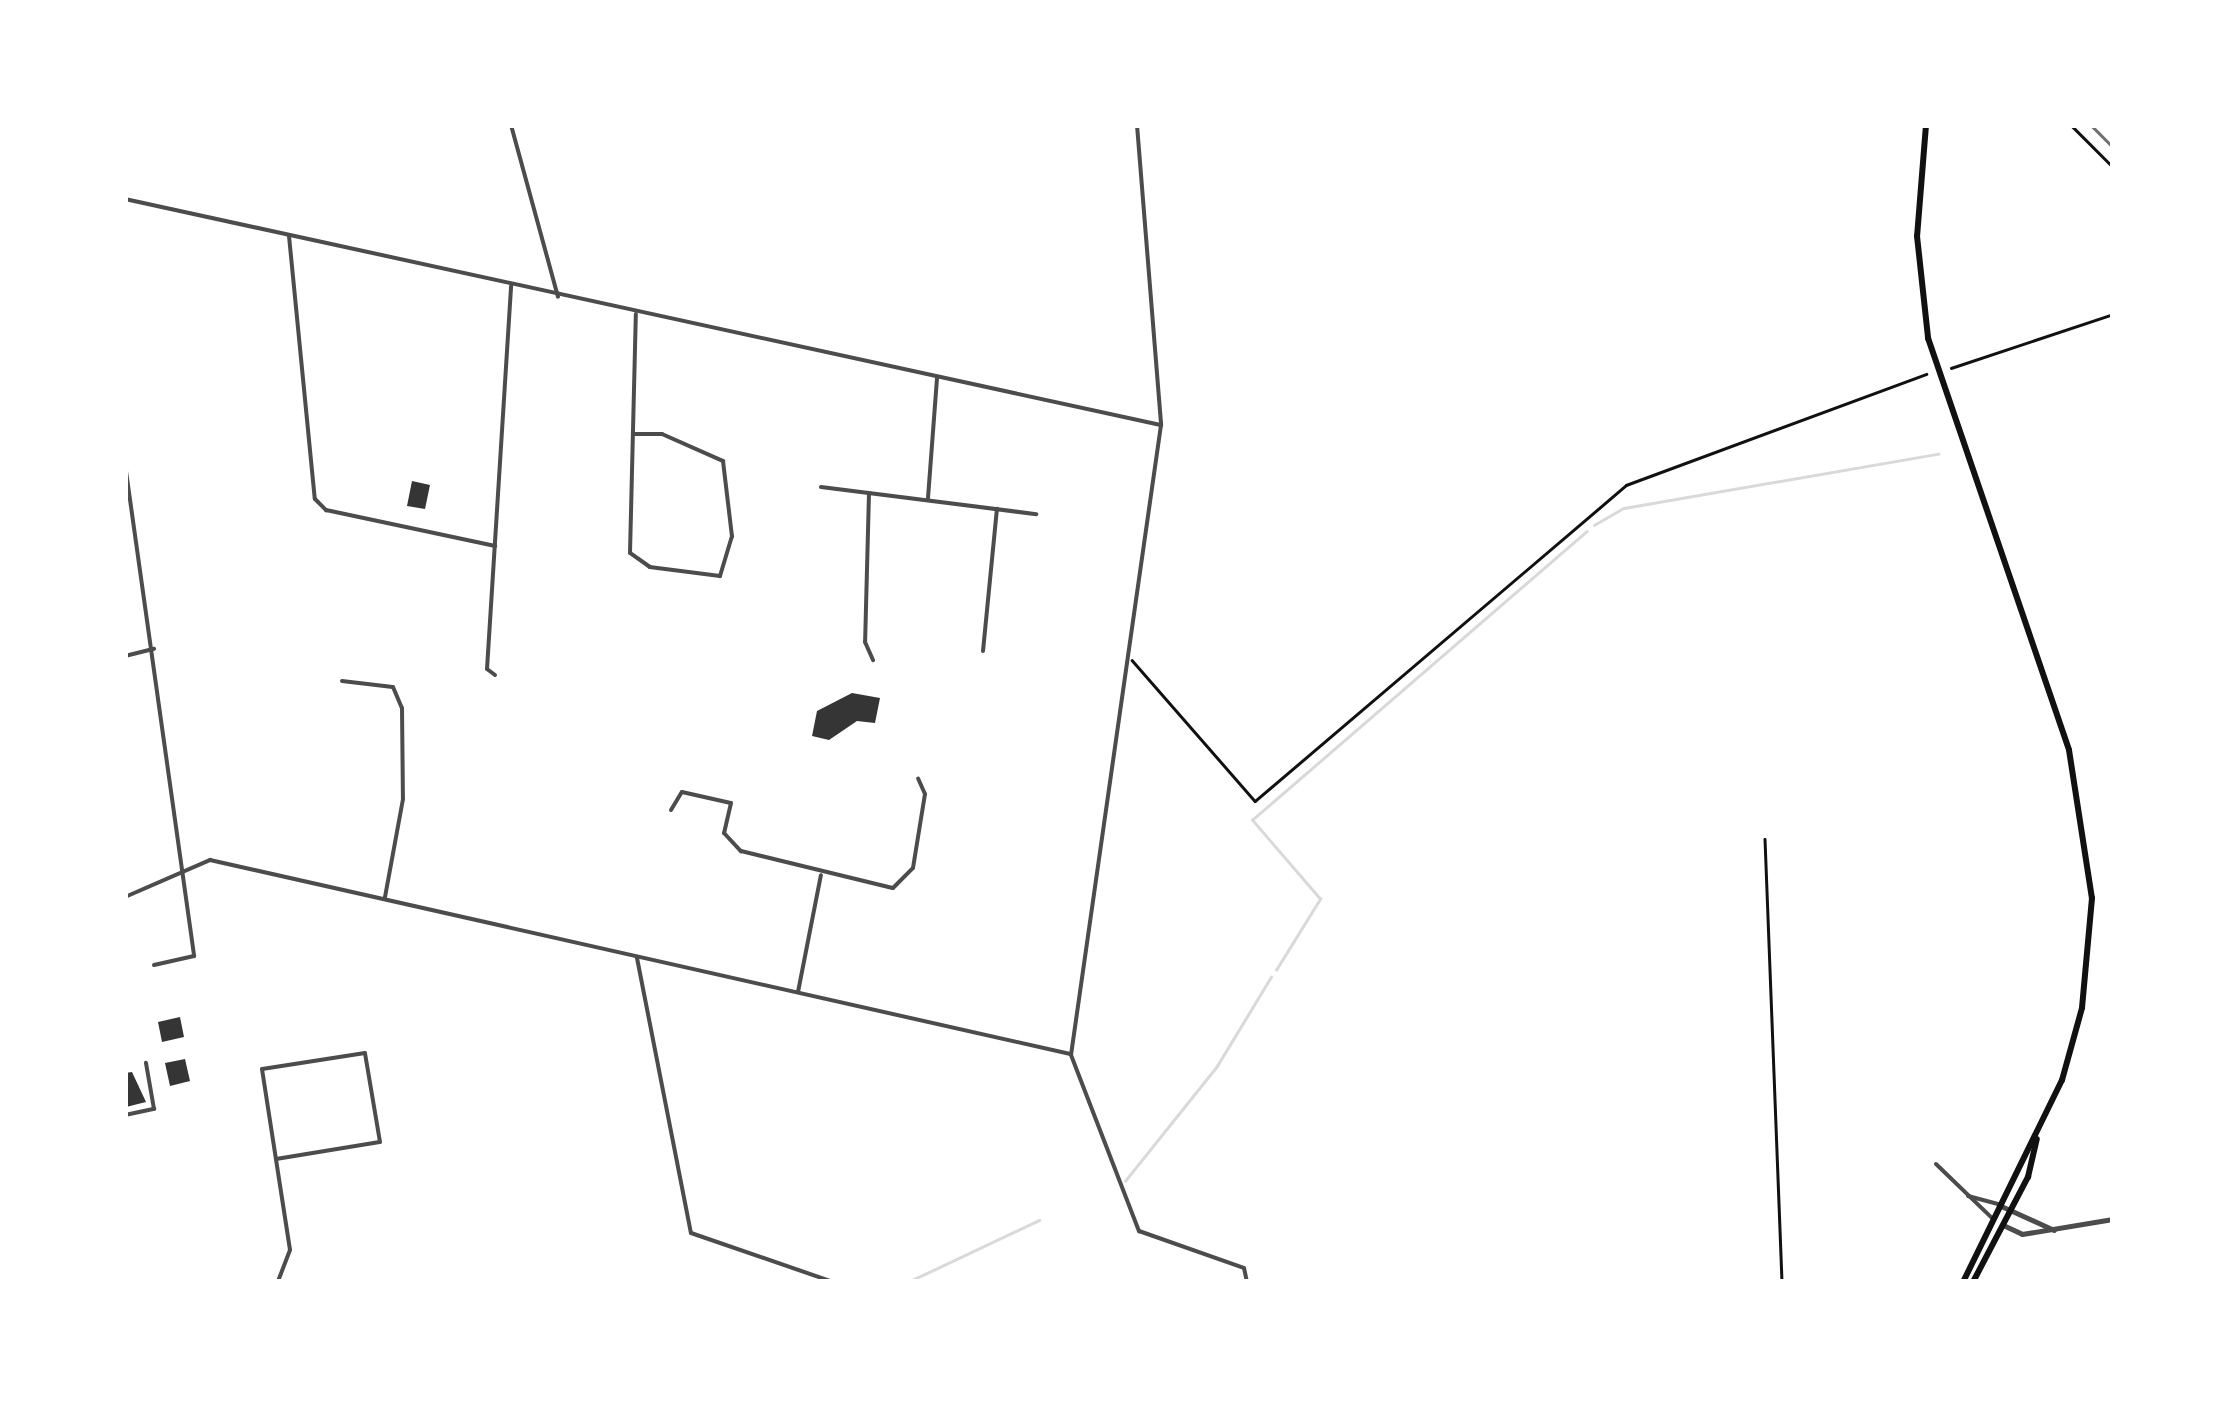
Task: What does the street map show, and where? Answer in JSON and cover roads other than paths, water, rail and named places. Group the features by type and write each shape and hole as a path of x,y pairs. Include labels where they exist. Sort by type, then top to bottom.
{"main road":[{"path":"1926,125 1917,236 1932,355 2069,750 2088,849 2082,1008 2011,1211 1973,1282"},
{"path":"1963,1282 1998,1204 2038,1132"}],"street":[{"path":"511,125 558,297"},
{"path":"1138,125 1161,425 1071,1055 1139,1231 1244,1268 1247,1282"},
{"path":"125,199 558,297 1161,425"},
{"path":"289,236 315,499 326,510 495,546"},
{"path":"495,675 487,669 511,286"},
{"path":"633,434 662,434 723,461 732,536 720,576 650,567 630,553 636,314"},
{"path":"928,500 938,378"},
{"path":"125,464 155,648 194,956 154,966"},
{"path":"820,487 1036,514"},
{"path":"869,493 865,642 873,660"},
{"path":"983,651 997,509"},
{"path":"125,656 155,648"},
{"path":"342,680 393,687 402,708 403,799 385,898"},
{"path":"671,810 682,792 731,803 728,844 821,875 883,889 902,884 925,794 918,778"},
{"path":"125,897 184,879 210,860 1071,1055"},
{"path":"798,992 821,875"},
{"path":"638,958 691,1233 834,1282"},
{"path":"276,1159 380,1142 364,1053 262,1069 290,1261 278,1282"},
{"path":"125,1114 154,1108 146,1063"},
{"path":"1936,1164 2004,1226 2056,1231 2113,1219"},
{"path":"1968,1196 1998,1204 2056,1231"}],"waterway":[{"path":"1594,525 1624,508 1938,454"},
{"path":"1276,970 1320,899 1252,820 1587,531"},
{"path":"1125,1181 1217,1066 1271,977"},
{"path":"908,1282 1039,1220"}],"railway":[{"path":"2091,125 2113,147"}]}
